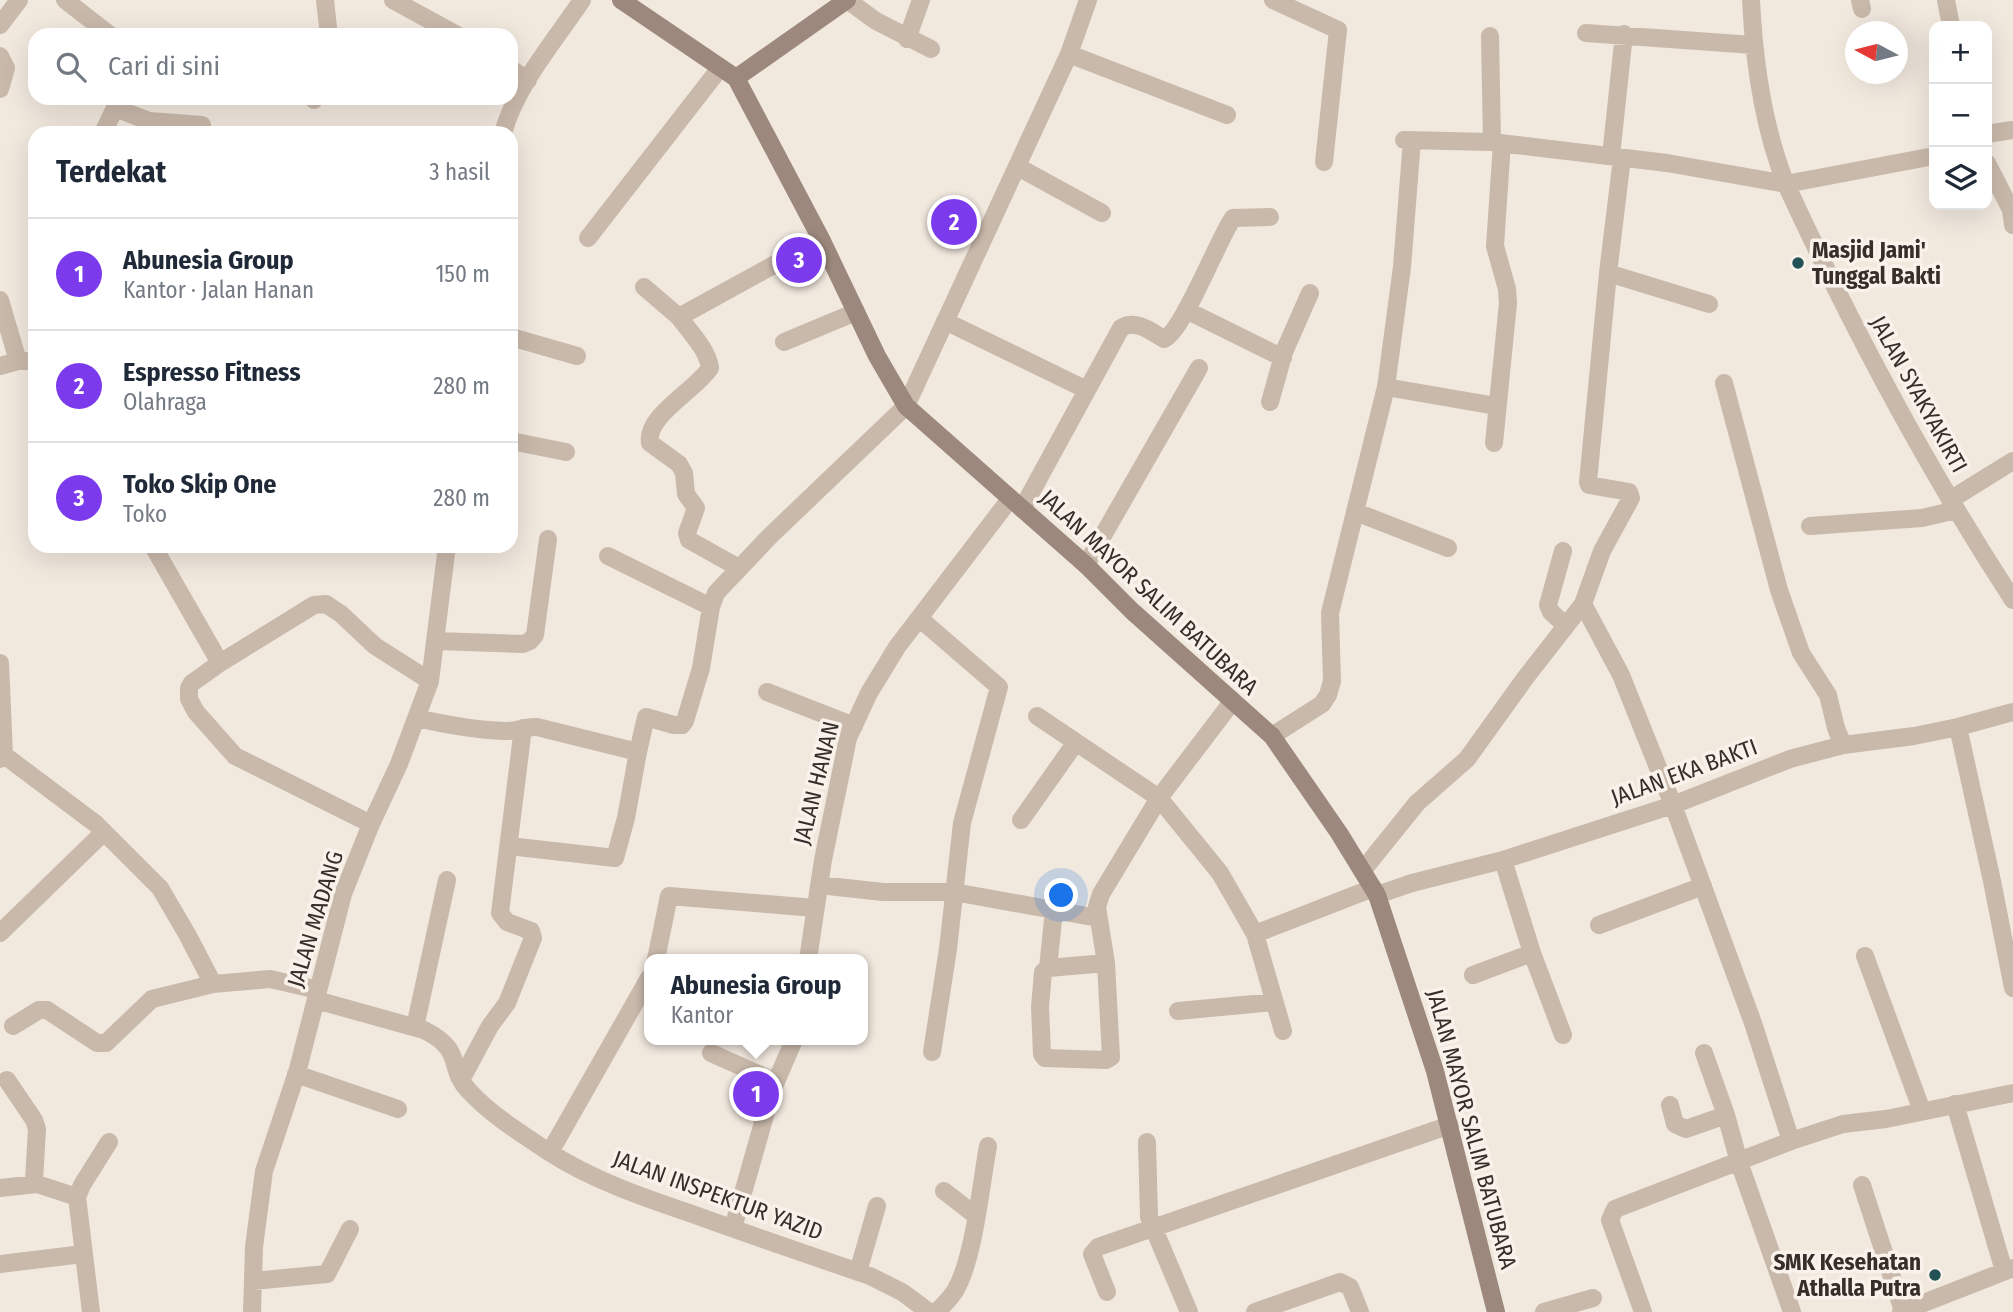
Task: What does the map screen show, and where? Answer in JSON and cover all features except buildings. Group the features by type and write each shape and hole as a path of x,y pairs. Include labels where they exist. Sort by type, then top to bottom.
{"street":[{"path":"0,25 19,0"},
{"path":"65,0 101,28"},
{"path":"326,0 328,28"},
{"path":"393,0 444,28"},
{"path":"518,98 582,0"},
{"path":"621,0 736,78 847,0 876,22 931,49"},
{"path":"907,39 921,0"},
{"path":"509,846 615,858 626,818 646,717 682,725 701,668 711,607 716,593 906,406 1069,54 1088,0"},
{"path":"1273,0 1339,32 1324,162"},
{"name":"JALAN SYAKYAKIRTI","path":"1751,0 1753,46 1778,163 1786,184 1857,333 1953,505 2013,600"},
{"path":"1946,0 1950,21"},
{"path":"1586,33 1753,46"},
{"path":"1363,870 1417,803 1467,759 1583,604 1602,551 1631,498 1629,492 1589,485 1588,482 1608,273 1624,34"},
{"path":"1490,36 1497,142 1495,246 1507,289 1508,303 1494,443"},
{"path":"1069,54 1227,114"},
{"path":"0,55 6,68 0,89"},
{"path":"588,238 720,68"},
{"path":"518,74 528,80"},
{"name":"JALAN MAYOR SALIM BATUBARA","path":"736,78 906,406 1086,565 1132,611 1272,736 1363,870 1375,892 1435,1071 1496,1312"},
{"path":"106,126 115,105"},
{"path":"120,105 149,121 202,125"},
{"path":"506,126 514,105"},
{"path":"1992,133 2012,130"},
{"path":"1272,736 1322,704 1332,681 1330,613 1385,387 1402,267 1408,140 1497,142 1667,163 1786,184 1929,157"},
{"path":"1018,167 1102,213"},
{"path":"1992,173 2012,215"},
{"path":"1270,217 1233,218 1186,310 1283,358"},
{"path":"679,317 821,239"},
{"path":"1608,273 1709,304"},
{"path":"645,287 679,317 710,363 710,368 655,422 649,439 651,446 673,459 684,473 686,494 696,508 687,530 689,540 739,568"},
{"path":"1270,402 1283,358 1310,293"},
{"path":"0,300 27,361 0,366"},
{"name":"JALAN HANAN","path":"809,954 840,770 854,726 869,693 897,647 919,618 1016,504 1087,390 1121,328 1136,324 1164,339 1170,337 1186,310"},
{"path":"784,342 856,312"},
{"path":"945,321 1087,390"},
{"path":"518,339 577,356"},
{"path":"1086,565 1199,368"},
{"path":"1724,383 1779,590 1801,653 1828,695 1843,745"},
{"path":"1385,387 1496,406"},
{"path":"518,442 566,452"},
{"path":"1810,526 1922,518 1953,505 2013,461"},
{"path":"1356,512 1448,548"},
{"path":"436,640 523,644 530,641 535,635 548,539"},
{"path":"1563,551 1548,605 1551,612 1565,625"},
{"path":"157,553 220,663"},
{"name":"JALAN MADANG","path":"252,1312 254,1247 264,1171 296,1074 343,894 430,681 446,553"},
{"path":"608,556 711,607"},
{"path":"371,824 235,756 196,712 189,699 189,688 220,663 314,605 326,604 341,614 375,646 430,681"},
{"path":"1583,604 1621,675 1673,804 1753,1023 1791,1141"},
{"path":"919,618 999,687 962,822 948,949 932,1052"},
{"path":"0,663 1,755 54,791 104,832 160,888 213,984"},
{"path":"767,692 854,726"},
{"path":"1106,963 1048,968 1043,972 1042,1054 1045,1058 1106,1060 1111,1057 1113,1051 1106,963 1097,907 1101,894 1159,798 1232,702"},
{"name":"JALAN EKA BAKTI","path":"1255,934 1375,892 1503,860 1673,804 1790,759 1843,745 1958,727 2013,712"},
{"path":"1037,716 1159,798 1220,873 1255,934 1283,1031"},
{"path":"417,718 460,728 509,732 537,727 638,752"},
{"path":"1958,727 1993,881 2013,988"},
{"path":"461,1080 490,1026 507,1003 533,938 531,931 507,922 500,913 523,728"},
{"path":"1021,820 1076,742"},
{"path":"0,933 104,832"},
{"path":"1503,860 1532,953 1563,1035"},
{"path":"415,1027 447,880"},
{"path":"819,884 883,892 954,892 1098,918"},
{"path":"1599,925 1703,886"},
{"path":"657,954 669,896 815,908"},
{"path":"1048,968 1054,910"},
{"path":"1473,975 1532,953"},
{"path":"1865,956 1922,1111"},
{"path":"13,1026 39,1010 47,1010 97,1043 106,1044 152,999 213,984 270,979 435,1035 448,1045 461,1080"},
{"path":"550,1152 644,987"},
{"path":"1178,1011 1274,1002"},
{"path":"733,1228 776,1082 792,1045"},
{"path":"711,1053 776,1082"},
{"path":"1704,1054 1792,1312"},
{"path":"296,1074 398,1109"},
{"path":"7,1080 34,1120 37,1129 33,1179 37,1184"},
{"name":"JALAN INSPEKTUR YAZID","path":"461,1080 476,1098 495,1114 550,1152 620,1189 858,1272 892,1287 929,1312"},
{"path":"1643,1312 1610,1220 1615,1209 1791,1141 1843,1124 1886,1119 2013,1093"},
{"path":"1862,1185 1902,1312 2009,1270 1955,1104"},
{"path":"1670,1105 1675,1124 1686,1129 1727,1115"},
{"path":"1107,1292 1092,1254 1098,1247 1450,1125"},
{"path":"91,1312 77,1197 109,1142"},
{"path":"1147,1142 1148,1210 1189,1312"},
{"path":"937,1312 954,1292 962,1275 988,1146"},
{"path":"0,1188 37,1184 77,1197"},
{"path":"944,1191 975,1215"},
{"path":"858,1272 877,1206"},
{"path":"253,1281 327,1274 350,1229"},
{"path":"0,1264 83,1254"},
{"path":"1255,1312 1340,1282 1350,1287 1360,1312"},
{"path":"1544,1312 1593,1298"}],"place":[{"name":"Espresso Fitness","path":"954,222"},
{"name":"Toko Skip One","path":"799,260"},
{"name":"Masjid Jami' Tunggal Bakti","path":"1798,263"},
{"name":"Abunesia Group","path":"756,1094"},
{"name":"SMK Kesehatan Athalla Putra","path":"1935,1275"}]}
